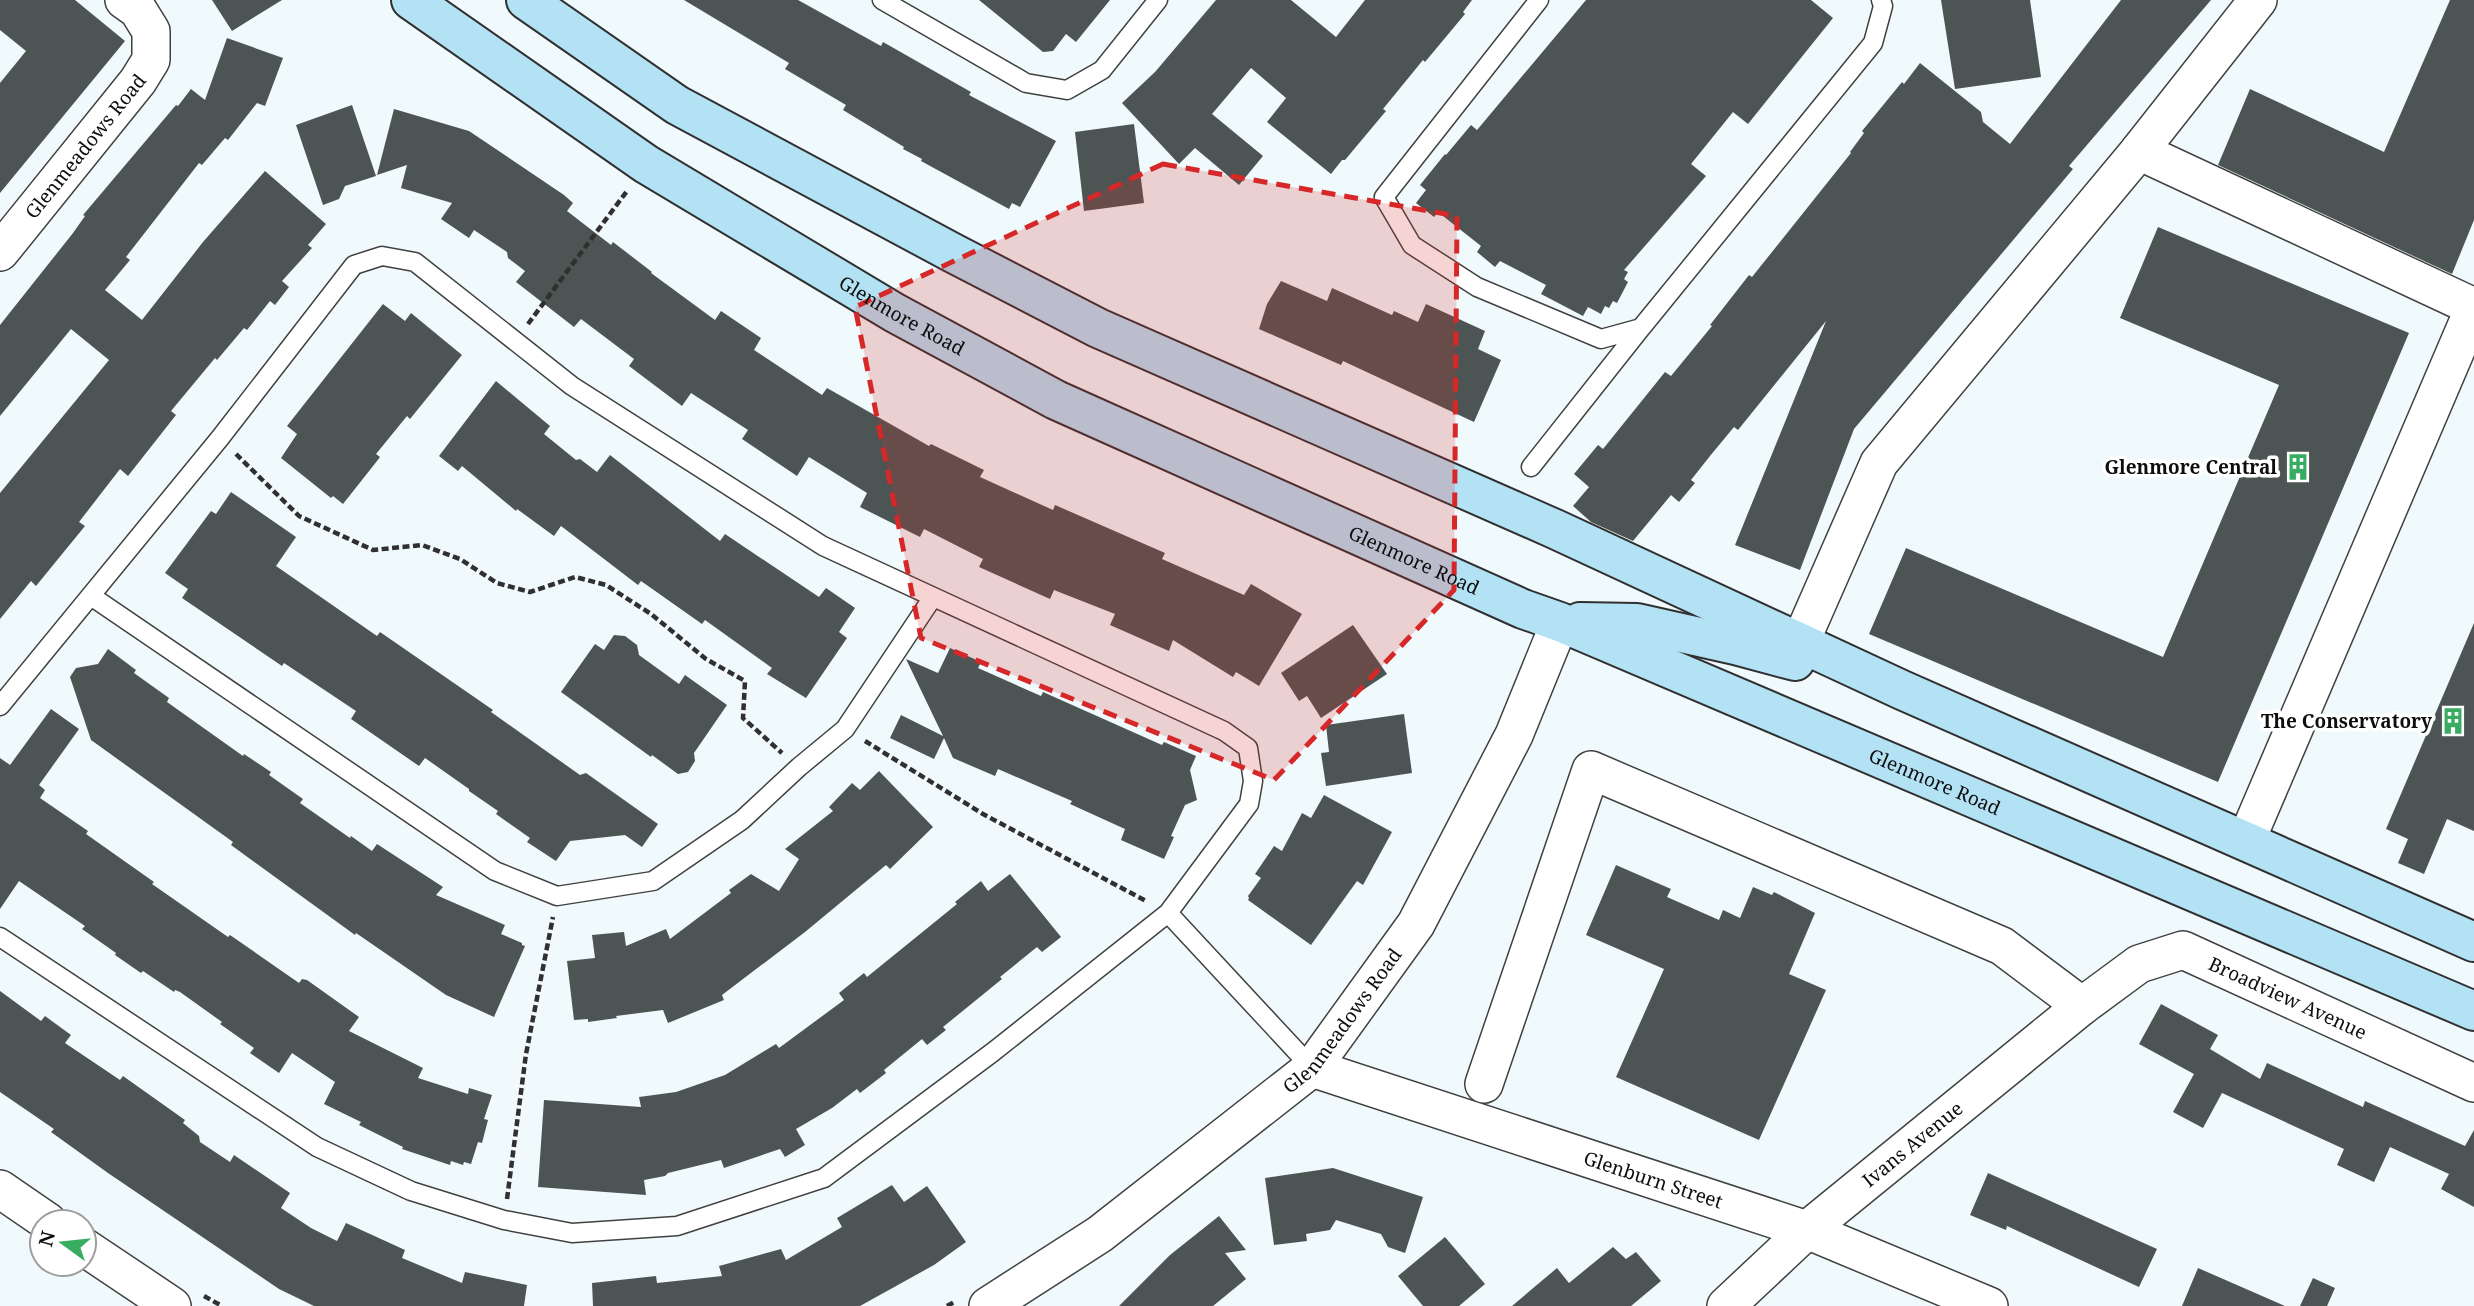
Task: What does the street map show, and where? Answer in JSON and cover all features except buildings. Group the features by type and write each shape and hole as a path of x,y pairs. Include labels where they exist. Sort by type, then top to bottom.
{"main road":[{"name":"Glenmore Road","path":"411,0 646,164 895,313 1056,400 1523,609 1560,622 2474,1012"},
{"path":"526,0 677,105 1086,321 1555,529 1902,690 2474,942"},
{"path":"1560,622 1637,623 1735,645 1902,690"}],"street":[{"name":"Glenmeadows Road","path":"0,252 138,81 151,60 151,31 138,10 124,0"},
{"path":"1800,643 1879,463 2139,151 2258,0"},
{"path":"2139,151 2474,307 2246,841"},
{"name":"Glenmeadows Road","path":"988,1306 1100,1234 1312,1068 1416,925 1514,735 1560,622"},
{"path":"1484,1084 1591,770 2002,947 2093,997"},
{"name":"Broadview Avenue","path":"2093,997 2139,964 2183,950 2474,1083"},
{"name":"Ivans Avenue","path":"1726,1306 1807,1230 2093,997"},
{"name":"Glenburn Street","path":"1312,1068 1807,1230 1989,1306"},
{"path":"0,1189 28,1208"},
{"path":"98,1256 172,1306"}],"lane":[{"path":"882,0 1026,83 1067,90 1102,70 1158,0"},
{"path":"1539,0 1384,197 1412,245 1477,288 1601,339 1641,328"},
{"path":"1531,467 1873,43 1884,6 1881,0"},
{"path":"0,706 220,438 354,265 382,256 415,262 572,386 823,546 1224,732 1248,748 1253,781 1249,804 1168,913 993,1052 824,1178 677,1227 572,1233 504,1220 411,1191 317,1147 0,937"},
{"path":"91,596 495,871 557,896 653,881 742,820 845,729 933,597"},
{"path":"1168,913 1312,1068"}],"path":[{"path":"514,342 646,164"},
{"path":"220,438 299,516 373,551 422,545 460,559 497,583 530,592 575,577 606,585 651,614 706,659 746,681 743,718 799,767"},
{"path":"845,729 983,814 1168,913"},
{"path":"504,1220 526,1054 557,896"}],"highlighted area":[{"path":"1163,164 1457,216 1454,590 1274,780 921,638 855,307"}],"place":[{"name":"Glenmore Central","path":"2298,467"},
{"name":"The Conservatory","path":"2453,721"}]}
